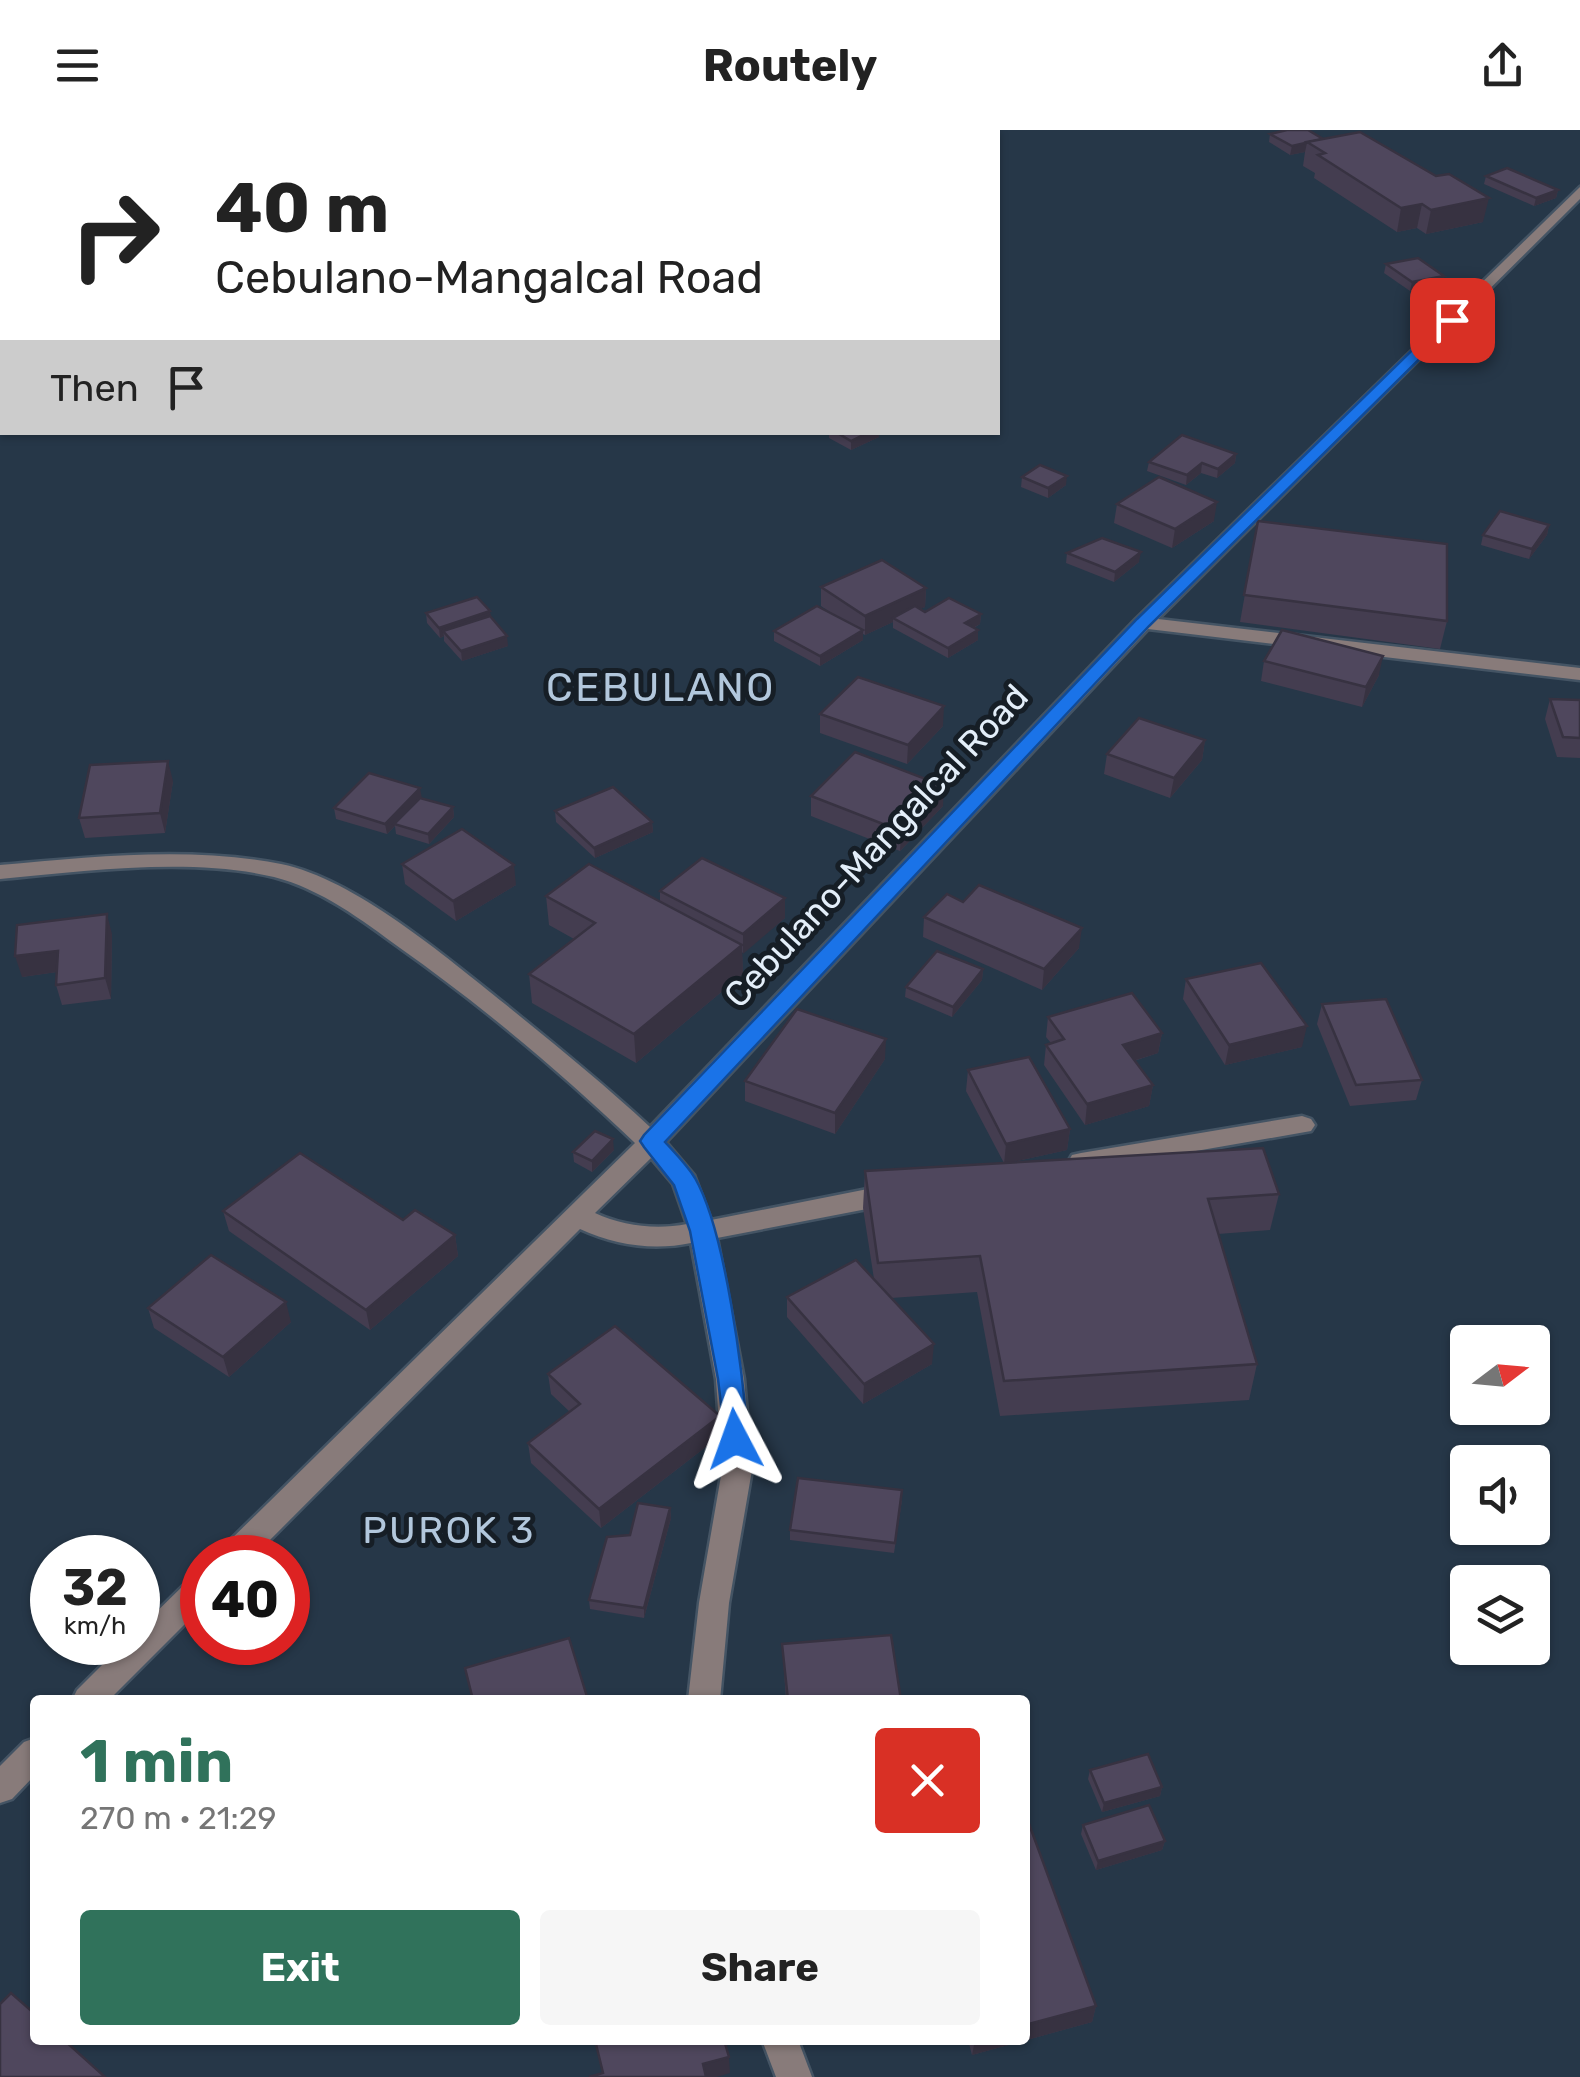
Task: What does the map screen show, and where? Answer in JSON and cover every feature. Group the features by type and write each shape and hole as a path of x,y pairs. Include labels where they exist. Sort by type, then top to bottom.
{"street":[{"name":"Cebulano-Mangalcal Road","path":"255,1535 652,1141 1143,622 1580,191"},
{"path":"1143,622 1580,674"},
{"path":"0,872 88,864 210,862 280,870 350,901 446,969 652,1141 685,1182 702,1231 730,1379 738,1470 714,1603 705,1695"},
{"path":"1063,1165 1302,1125"},
{"path":"576,1216 612,1232 668,1238 916,1190"},
{"path":"93,1695 180,1609"},
{"path":"0,1788 30,1758"},
{"path":"782,2045 794,2077"}],"building":[{"path":"1308,130 1323,139 1292,146 1270,134"},
{"path":"1360,132 1436,176 1449,174 1489,198 1431,210 1422,204 1401,208 1318,155 1325,153 1307,142"},
{"path":"1507,168 1558,190 1536,198 1486,176"},
{"path":"1418,258 1444,276 1412,282 1386,264"},
{"path":"841,435 863,435 851,441"},
{"path":"1182,435 1236,454 1218,469 1202,463 1187,475 1149,462"},
{"path":"1040,465 1067,476 1048,488 1022,477"},
{"path":"1159,477 1217,502 1175,529 1117,504"},
{"path":"1500,511 1549,525 1532,549 1483,535"},
{"path":"1258,521 1447,544 1447,621 1244,595"},
{"path":"1102,538 1141,552 1115,572 1067,553"},
{"path":"882,560 926,588 865,616 821,587"},
{"path":"477,597 490,611 439,628 426,613"},
{"path":"949,598 981,614 965,623 978,630 948,648 893,618 915,606 925,612"},
{"path":"817,606 863,630 820,656 774,631"},
{"path":"490,616 507,636 461,651 443,631"},
{"path":"1282,630 1383,656 1366,687 1264,661"},
{"path":"858,677 944,706 908,745 820,714"},
{"path":"1550,699 1580,700 1580,738 1563,737"},
{"path":"1139,718 1205,740 1174,778 1107,754"},
{"path":"855,752 944,786 901,831 811,796"},
{"path":"168,761 160,813 79,818 90,765"},
{"path":"369,773 420,788 385,824 334,808"},
{"path":"613,787 652,822 594,848 555,811"},
{"path":"420,798 453,807 428,834 394,824"},
{"path":"462,829 514,865 453,901 402,864"},
{"path":"702,858 785,898 743,934 660,891"},
{"path":"589,864 742,945 634,1034 529,974 595,923 546,896"},
{"path":"979,885 1082,928 1044,969 924,917 947,894 963,902"},
{"path":"107,914 105,978 56,985 58,951 15,956 17,925"},
{"path":"937,951 983,969 953,1007 906,987"},
{"path":"1261,963 1307,1026 1229,1045 1186,979"},
{"path":"1132,993 1162,1033 1123,1045 1153,1085 1087,1104 1046,1045 1064,1039 1048,1017"},
{"path":"1386,999 1422,1080 1356,1085 1322,1004"},
{"path":"797,1009 886,1039 835,1113 745,1081"},
{"path":"1029,1057 1070,1129 1006,1144 968,1070"},
{"path":"595,1131 613,1139 592,1161 573,1152"},
{"path":"1263,1148 1279,1194 1208,1199 1257,1364 1004,1381 980,1256 878,1263 865,1171"},
{"path":"300,1153 403,1220 415,1210 455,1235 366,1310 223,1211"},
{"path":"211,1255 286,1302 223,1357 148,1308"},
{"path":"856,1260 934,1344 864,1384 787,1297"},
{"path":"615,1326 720,1416 599,1509 528,1443 580,1404 548,1374"},
{"path":"798,1478 902,1490 895,1543 790,1530"},
{"path":"638,1503 670,1508 644,1608 589,1600 607,1537 630,1535"},
{"path":"891,1635 900,1695 787,1695 782,1644"},
{"path":"569,1638 586,1695 472,1695 465,1668"},
{"path":"1148,1754 1162,1787 1104,1803 1090,1770"},
{"path":"1149,1805 1165,1841 1098,1861 1083,1825"},
{"path":"1030,1827 1096,2006 1030,2024"},
{"path":"11,1993 30,2010 30,2045 70,2045 105,2077 0,2077 0,2004"},
{"path":"596,2045 725,2045 729,2057 703,2064 706,2077 589,2077 603,2073"}],"district":[{"name":"CEBULANO","path":"661,687"},
{"name":"PUROK 3","path":"449,1530"}],"route":[{"path":"735,1439 730,1379 702,1231 685,1182 652,1141 1143,622 1452,320"}]}
